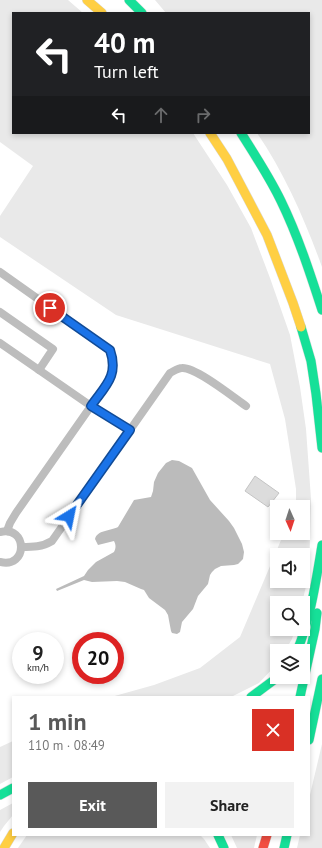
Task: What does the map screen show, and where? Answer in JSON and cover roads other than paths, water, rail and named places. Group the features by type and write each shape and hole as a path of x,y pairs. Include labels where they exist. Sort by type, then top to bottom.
{"main road":[{"path":"87,0 101,12"},
{"path":"131,1 141,12"},
{"path":"211,134 227,159 267,235 293,303 311,361 322,448"},
{"path":"242,134 281,202 298,239 322,310"},
{"path":"300,644 304,636 313,602 322,545"},
{"path":"300,696 315,629 322,545"},
{"path":"310,735 322,679"},
{"path":"252,696 270,684"},
{"path":"0,795 12,789"},
{"path":"4,848 12,835"},
{"path":"218,836 224,848"},
{"path":"264,848 267,836"},
{"path":"284,848 287,836"}],"lane":[{"path":"0,272 110,350 114,370 110,379 4,532 16,535 19,538 22,547 21,552 15,560 11,562 0,562"},
{"path":"0,312 53,349 39,370"},
{"path":"0,343 91,406 130,430"},
{"path":"22,547 36,547 52,541 170,373 181,368 191,369 246,406"}]}
